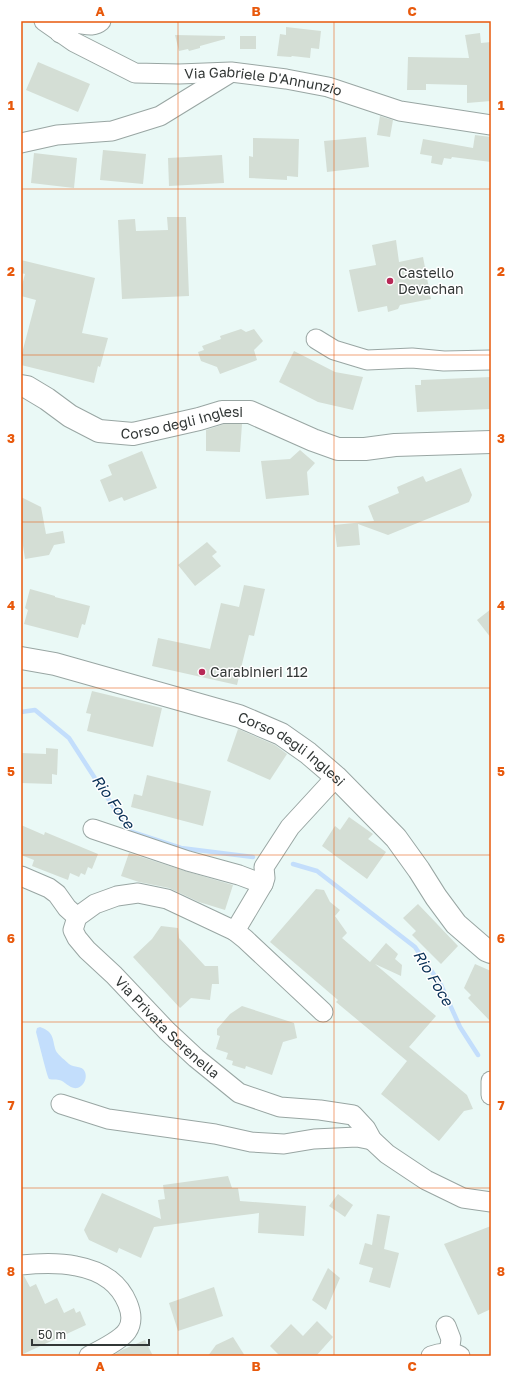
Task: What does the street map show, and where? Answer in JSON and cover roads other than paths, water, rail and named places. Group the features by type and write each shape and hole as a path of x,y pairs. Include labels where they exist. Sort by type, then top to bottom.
{"main road":[{"name":"Corso degli Inglesi","path":"21,386 27,387 48,399 70,416 99,431 134,434 199,419 222,412 250,412 313,440 338,449 365,449 395,445 491,442"},
{"name":"Corso degli Inglesi","path":"21,658 55,664 239,716 281,734 308,753 341,782 396,838 456,924 486,950 491,952"}],"street":[{"name":"Via Gabriele D'Annunzio","path":"44,21 60,33 135,73 179,74 231,72 286,79 328,87 400,111 491,125"},
{"path":"60,33 65,26 70,23 94,25 101,21"},
{"path":"21,143 57,135 112,131 160,116 231,72"},
{"path":"316,340 334,350 367,360 412,358 444,361 491,360"},
{"path":"235,931 264,881 264,867 290,827 341,782"},
{"path":"93,829 188,861 264,881"},
{"path":"21,876 49,888 57,894 67,908 77,917 94,904 118,896 138,893 167,899 235,931 323,1012"},
{"name":"Via Privata Serenella","path":"77,917 73,930 77,938 87,950 190,1053 239,1093 280,1108 320,1110 353,1115 366,1129 372,1140 386,1154 426,1180 463,1198 491,1202"},
{"path":"491,1081 491,1095"},
{"path":"61,1104 108,1119 215,1134 251,1142 284,1144 314,1139 357,1137 372,1140"},
{"path":"21,1264 55,1263 77,1266 99,1274 110,1280 121,1292 128,1304 131,1318 128,1331 114,1342 89,1356"},
{"path":"446,1326 451,1339 446,1355"}],"water":[{"path":"40,1027 51,1034 56,1051 60,1056 69,1064 80,1067 84,1070 86,1078 84,1083 78,1088 69,1086 62,1081 49,1079 36,1032 37,1028"}],"waterway":[{"name":"Rio Foce","path":"21,712 35,710 69,738 129,831 181,848 253,857"},
{"name":"Rio Foce","path":"293,864 317,871 415,947 441,985 460,1027 478,1055"}],"place":[{"name":"Castello Devachan","path":"390,281"},
{"name":"Carabinieri 112","path":"202,672"}]}
